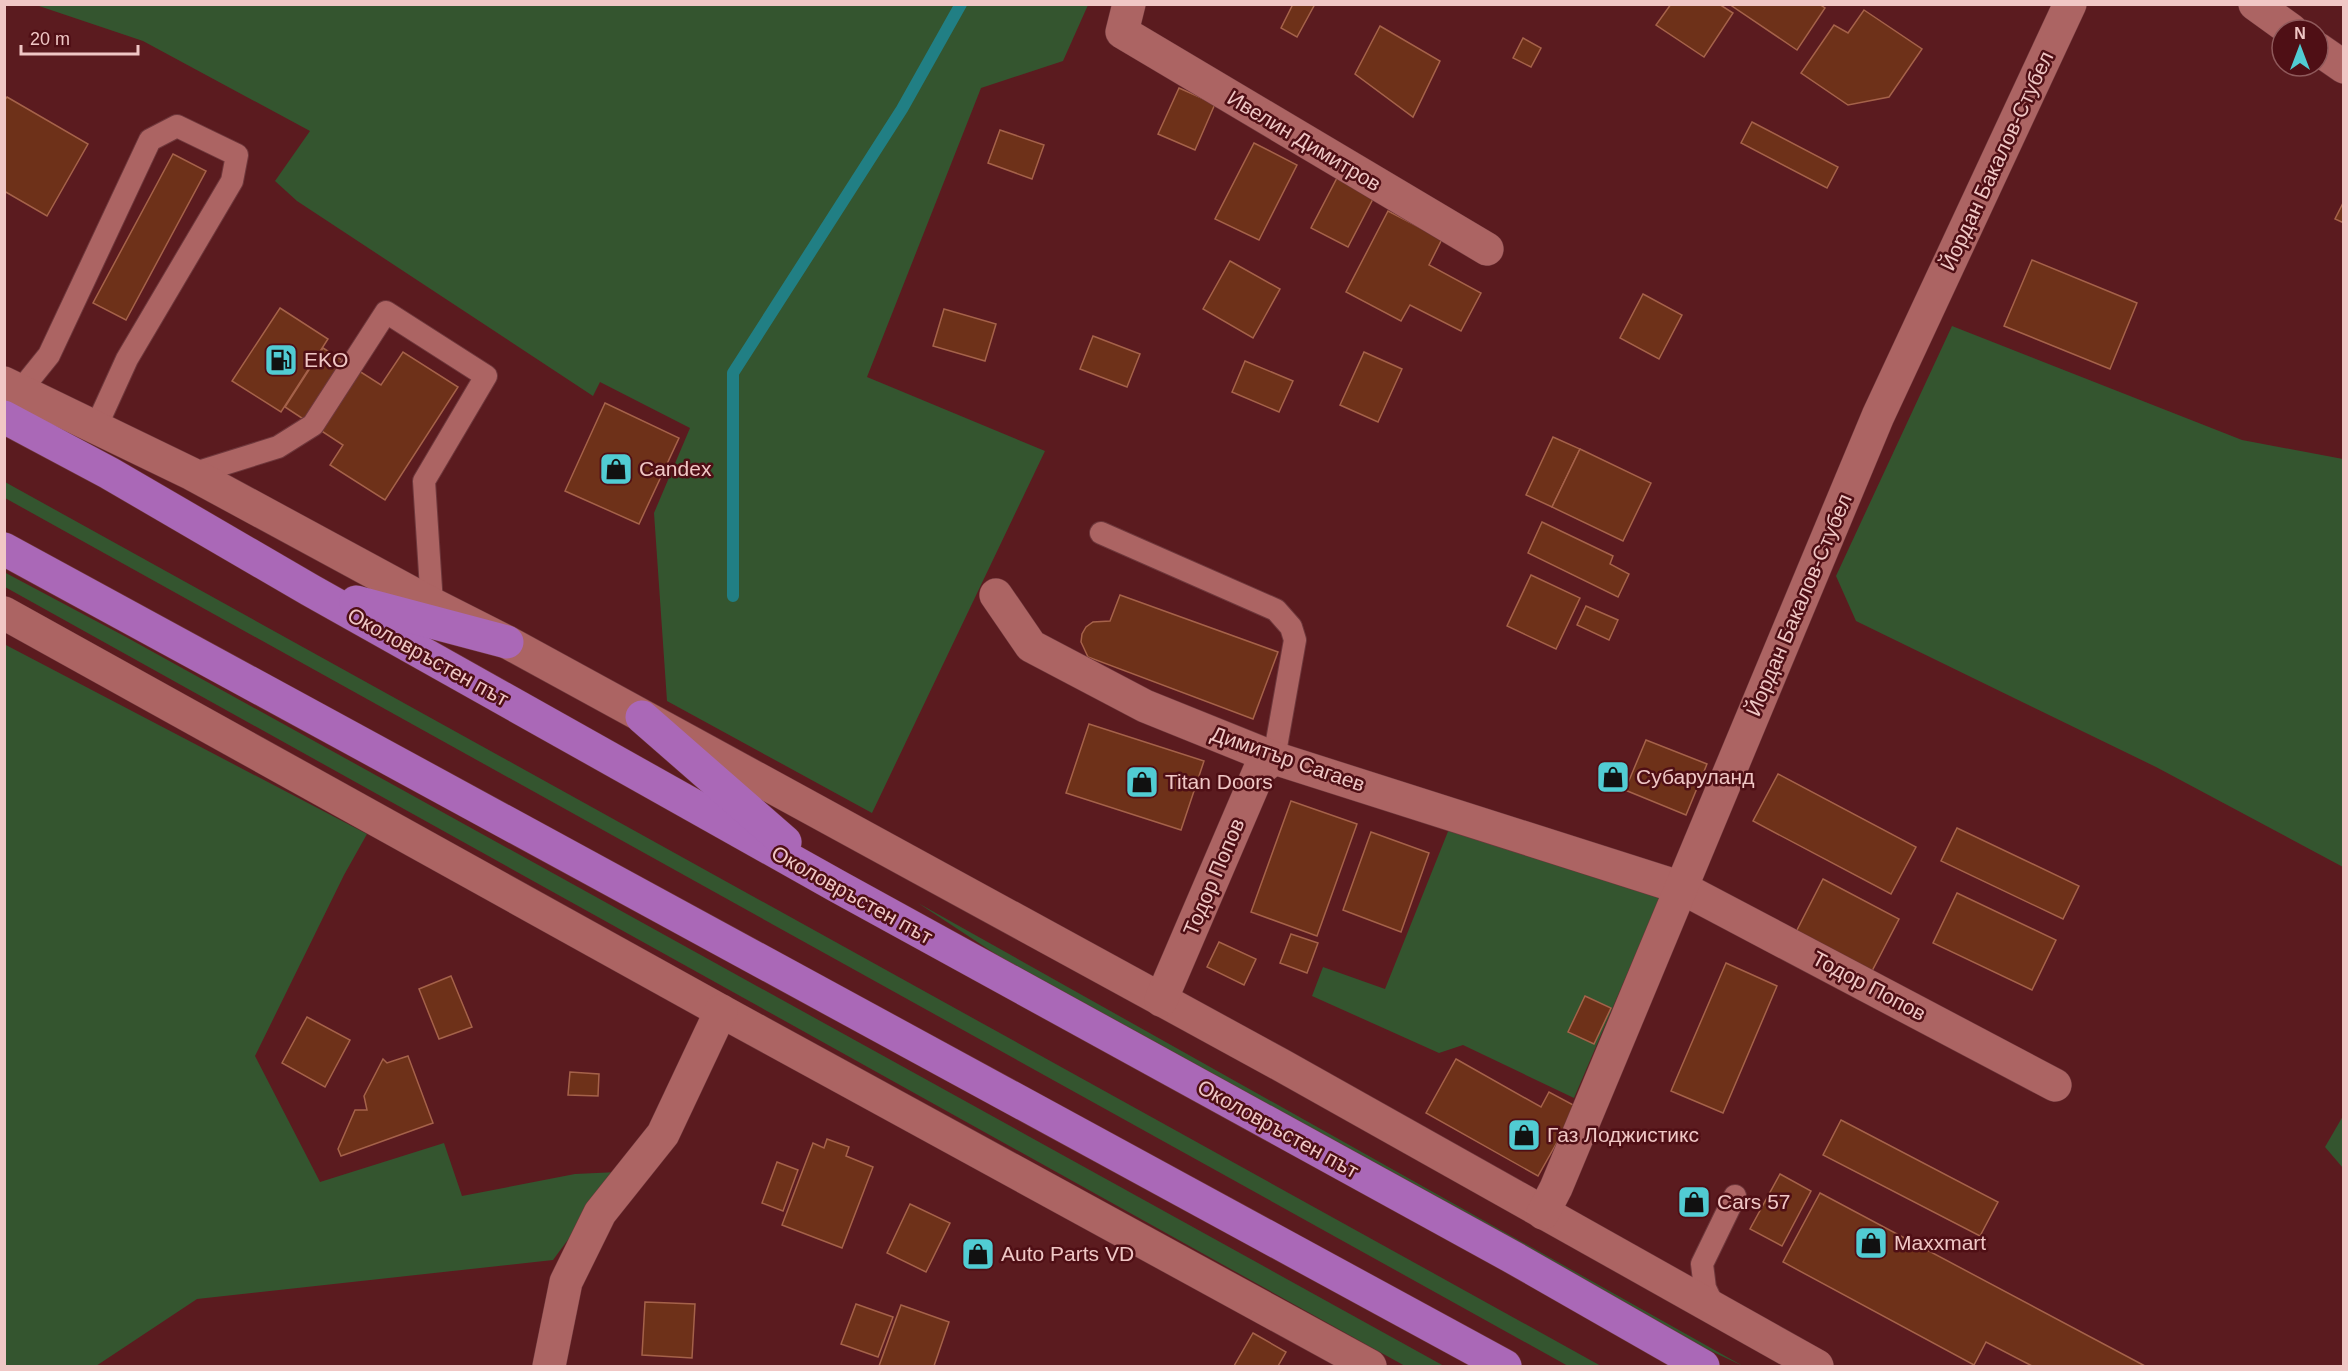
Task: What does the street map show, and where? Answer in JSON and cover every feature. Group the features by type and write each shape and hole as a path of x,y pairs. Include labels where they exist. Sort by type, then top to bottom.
{"highway":[{"name":"Околовръстен път","path":"10,397 109,472 310,590 837,886 1514,1258 1703,1366"},
{"path":"4,549 1505,1366"},
{"path":"310,590 507,642"},
{"path":"642,717 837,886"}],"street":[{"name":"Йордан Бакалов-Стубел","path":"1543,1212 1556,1188 1878,416 2070,4"},
{"path":"2254,4 2274,18"},
{"name":"Ивелин Димитров","path":"1125,18 1487,249"},
{"path":"2330,58 2343,67"},
{"path":"10,397 96,427 192,474 507,642 1161,1000 1817,1366"},
{"name":"Димитър Сагаев","path":"996,595 1032,646 1145,706 1274,758 1682,888"},
{"path":"4,613 721,1011 1371,1366"},
{"name":"Тодор Попов","path":"1161,1000 1260,769 1274,758"},
{"name":"Тодор Попов","path":"1682,888 2055,1085"},
{"path":"549,1366 566,1282 575,1262 600,1212 663,1134 721,1011"}],"lane":[{"path":"10,397 49,355 150,140 177,126 237,155 232,181 127,359 96,427"},
{"path":"192,474 278,447 313,425 386,312 486,376 424,481 432,604"},
{"path":"1101,533 1276,610 1291,627 1295,640 1274,758"},
{"path":"1714,1309 1706,1288 1702,1263 1735,1196"}],"green space":[{"path":"36,5 1088,5 1063,61 981,88 867,377 1045,451 872,813 667,701 654,513 690,428 600,382 593,396 297,201 275,181 310,131 143,41"},
{"path":"1952,326 2242,440 2343,459 2343,867 2156,767 1856,621 1836,576"},
{"path":"5,482 1601,1366 1568,1366 5,498"},
{"path":"4,572 126,637 1444,1366 1405,1366 5,587"},
{"path":"4,644 367,834 344,875 255,1056 320,1182 444,1143 462,1196 575,1174 618,1172 553,1260 197,1299 96,1366 5,1366"},
{"path":"1451,824 1661,895 1574,1098 1463,1045 1439,1053 1312,996 1323,967 1385,989"},
{"path":"918,903 1743,1366 1585,1292 1087,1014"},
{"path":"2343,1116 2343,1168 2325,1147"}],"building":[{"path":"1293,4 1315,4 1297,37 1281,28"},
{"path":"1671,4 1719,4 1733,13 1704,57 1656,25"},
{"path":"1729,4 1819,4 1825,8 1797,50"},
{"path":"1864,10 1922,49 1889,97 1848,105 1801,73 1834,25 1848,33"},
{"path":"1380,26 1440,61 1413,117 1355,74"},
{"path":"1523,38 1541,48 1531,67 1513,58"},
{"path":"1179,88 1215,104 1195,150 1158,134"},
{"path":"7,97 88,144 47,216 4,191 4,101"},
{"path":"1752,122 1838,167 1827,188 1741,143"},
{"path":"1000,130 1044,145 1032,179 988,163"},
{"path":"1254,143 1297,165 1259,240 1215,219"},
{"path":"173,154 206,171 126,320 93,303"},
{"path":"1338,176 1375,195 1348,247 1311,228"},
{"path":"2344,201 2344,223 2335,219"},
{"path":"1388,211 1442,239 1429,265 1481,293 1461,331 1410,305 1401,321 1346,292"},
{"path":"2032,260 2137,303 2110,369 2004,326"},
{"path":"1230,261 1280,289 1253,338 1203,309"},
{"path":"1643,294 1682,315 1659,359 1620,338"},
{"path":"280,308 328,339 281,412 232,381"},
{"path":"944,309 996,324 985,361 933,346"},
{"path":"1093,336 1140,354 1127,387 1080,369"},
{"path":"323,348 381,385 403,352 458,387 385,500 330,465 343,445 285,407"},
{"path":"1364,352 1402,369 1378,422 1340,405"},
{"path":"1245,361 1293,381 1279,412 1232,392"},
{"path":"605,403 679,438 639,524 565,491"},
{"path":"1553,437 1580,449 1552,507 1526,495"},
{"path":"1580,449 1651,483 1623,541 1552,507"},
{"path":"1542,522 1613,556 1610,564 1629,574 1618,597 1528,553"},
{"path":"1531,575 1580,598 1556,649 1507,626"},
{"path":"1120,595 1278,652 1253,719 1088,657 1081,642 1082,634 1093,622 1110,621"},
{"path":"1586,606 1618,620 1609,640 1577,625"},
{"path":"1089,724 1204,761 1181,830 1066,793"},
{"path":"1646,740 1707,764 1686,815 1625,790"},
{"path":"1778,774 1916,847 1891,894 1753,821"},
{"path":"1291,801 1357,824 1317,936 1251,912"},
{"path":"1957,828 2079,886 2063,919 1941,861"},
{"path":"1371,832 1429,853 1401,932 1343,910"},
{"path":"1823,879 1899,919 1872,971 1796,932"},
{"path":"1957,893 2056,940 2032,990 1933,943"},
{"path":"1291,934 1318,943 1307,973 1280,963"},
{"path":"1219,942 1256,959 1244,985 1207,967"},
{"path":"1726,963 1777,986 1723,1113 1671,1091"},
{"path":"451,976 472,1027 439,1039 419,989"},
{"path":"1585,996 1611,1008 1594,1044 1568,1032"},
{"path":"307,1017 350,1040 325,1087 282,1063"},
{"path":"408,1056 433,1123 341,1156 338,1149 355,1110 367,1110 364,1096 383,1059 387,1063"},
{"path":"1456,1059 1541,1107 1549,1092 1577,1107 1538,1176 1426,1113"},
{"path":"570,1072 599,1074 598,1096 568,1095"},
{"path":"1841,1120 1998,1202 1980,1236 1823,1155"},
{"path":"827,1139 849,1147 846,1156 873,1167 842,1248 782,1225 813,1143 824,1148"},
{"path":"777,1162 798,1170 783,1211 762,1203"},
{"path":"1780,1174 1811,1191 1782,1246 1750,1229"},
{"path":"1820,1193 2145,1366 2032,1366 1986,1342 1974,1365 1783,1262"},
{"path":"910,1204 950,1223 926,1272 887,1253"},
{"path":"645,1302 695,1304 692,1358 642,1355"},
{"path":"856,1304 893,1317 878,1357 841,1344"},
{"path":"901,1305 949,1322 934,1366 879,1366"},
{"path":"1253,1333 1286,1352 1278,1366 1234,1366"}],"waterway":[{"path":"733,596 733,373 902,109 961,4"}],"place":[{"name":"EKO","path":"281,360"},
{"name":"Candex","path":"616,469"},
{"name":"Субаруланд","path":"1613,777"},
{"name":"Titan Doors","path":"1142,782"},
{"name":"Газ Лоджистикс","path":"1524,1135"},
{"name":"Cars 57","path":"1694,1202"},
{"name":"Maxxmart","path":"1871,1243"},
{"name":"Auto Parts VD","path":"978,1254"}]}
